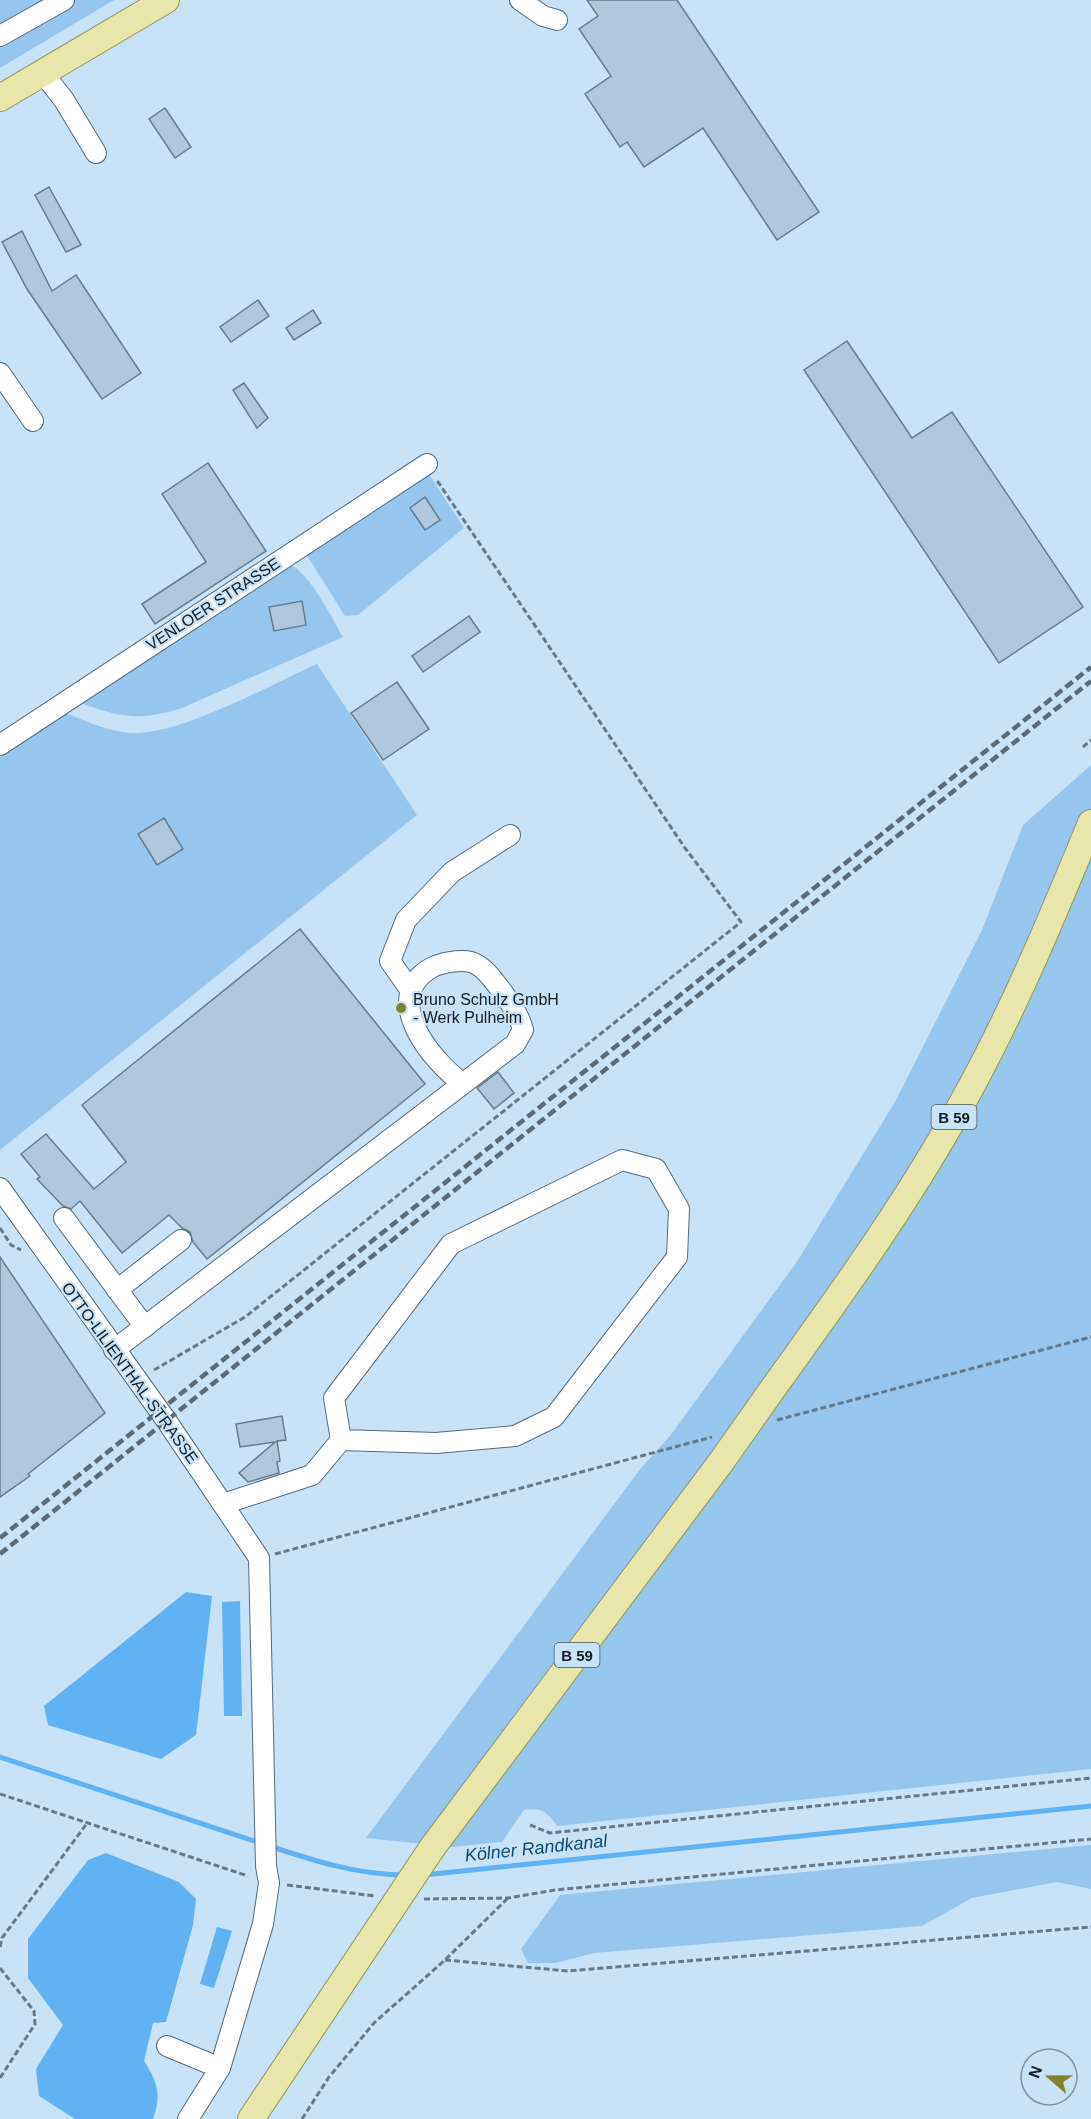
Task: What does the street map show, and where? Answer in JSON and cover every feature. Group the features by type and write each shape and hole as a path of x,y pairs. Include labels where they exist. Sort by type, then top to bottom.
{"main road":[{"path":"0,98 166,0"},
{"name":"B 59","path":"251,2119 432,1848 721,1462 883,1236 971,1089 1030,971 1091,823"}],"street":[{"path":"0,36 64,0"},
{"path":"520,0 543,16 557,20"},
{"path":"42,73 64,100 96,153"},
{"path":"0,373 33,421"},
{"name":"VENLOER STRASSE","path":"0,745 427,464"},
{"path":"411,991 390,961 406,920 452,872 510,835"},
{"path":"114,1350 515,1044 523,1030 519,1015 488,974 471,962 439,963 421,974 411,991 410,1011 418,1036 443,1069 462,1083"},
{"path":"223,1504 312,1475 340,1440 334,1398 451,1244 622,1160 656,1169 679,1209 677,1257 554,1417 515,1436 436,1443 340,1440"},
{"name":"OTTO-LILIENTHAL-STRASSE","path":"0,1188 7,1215 114,1350 259,1558"},
{"path":"64,1218 145,1327"},
{"path":"117,1290 181,1240"},
{"path":"188,2119 220,2068 263,1924 268,1874 259,1558"},
{"path":"167,2046 220,2068"}],"path":[{"path":"1083,747 1091,740"},
{"path":"770,1422 1091,1337"},
{"path":"259,1558 712,1437"},
{"path":"530,1825 550,1833 1091,1778"},
{"path":"0,1794 268,1874 369,1895"},
{"path":"0,1947 2,1938 88,1822"},
{"path":"423,1899 508,1898 555,1890 1091,1839"},
{"path":"302,2119 329,2077 374,2023 508,1898"},
{"path":"444,1960 568,1971 1091,1927"},
{"path":"0,1968 34,2010 35,2024 0,2078"}],"shaded area":[{"path":"0,0 114,0 0,68"},
{"path":"427,471 464,528 358,615 345,616 306,554"},
{"path":"288,565 295,568 311,584 343,637 182,708 168,712 143,716 120,715 81,703"},
{"path":"317,664 417,815 0,1150 0,757 65,713 115,731 132,733 152,731 200,718"},
{"path":"1091,765 1091,1769 557,1826 544,1812 530,1809 524,1810 502,1842 452,1847 366,1838 641,1468 670,1436 798,1260 895,1102 982,930 1023,825"},
{"path":"186,1592 212,1596 196,1735 161,1759 48,1725 44,1706"},
{"path":"240,1601 242,1716 224,1716 222,1602"},
{"path":"1091,1845 1091,1889 1057,1882 972,1898 922,1926 594,1953 556,1963 528,1963 521,1949 560,1895"},
{"path":"106,1853 179,1882 196,1899 193,1925 166,2022 153,2023 144,2061 157,2088 157,2103 153,2119 75,2119 39,2096 36,2069 63,2025 28,1978 28,1939 88,1860"},
{"path":"217,1927 232,1931 214,1988 200,1984"}],"building":[{"path":"587,0 677,0 819,212 777,240 703,128 644,167 627,142 620,147 585,94 611,76 579,29 598,16"},
{"path":"165,108 191,147 175,158 149,119"},
{"path":"49,187 81,245 66,252 35,195"},
{"path":"22,231 52,291 76,275 141,373 102,399 27,289 2,242"},
{"path":"258,300 269,316 231,342 220,327"},
{"path":"313,310 321,323 294,340 286,328"},
{"path":"847,341 912,438 952,412 1083,607 999,663 804,370"},
{"path":"244,383 268,418 257,428 233,390"},
{"path":"208,463 266,551 155,624 142,604 206,562 162,494"},
{"path":"425,497 440,520 425,530 410,508"},
{"path":"302,601 306,625 274,631 269,607"},
{"path":"469,616 480,632 423,672 412,656"},
{"path":"397,682 429,729 383,760 351,713"},
{"path":"164,818 183,849 157,865 138,834"},
{"path":"300,929 425,1084 207,1259 193,1242 190,1232 182,1228 169,1215 122,1253 80,1201 71,1209 63,1206 37,1179 40,1177 21,1154 46,1134 94,1189 126,1162 82,1105"},
{"path":"498,1072 514,1093 494,1109 477,1088"},
{"path":"0,1257 105,1413 28,1474 30,1476 0,1497"},
{"path":"282,1416 286,1440 277,1441 279,1473 248,1482 239,1473 275,1442 240,1447 236,1424"}],"waterway":[{"name":"Kölner Randkanal","path":"0,1757 260,1843"},
{"name":"Kölner Randkanal","path":"424,1875 1091,1806"},
{"name":"Kölner Randkanal","path":"269,1846 354,1870 406,1875"}],"railway":[{"path":"0,1538 1091,667"},
{"path":"0,1554 1091,681"}],"place":[{"name":"Bruno Schulz GmbH - Werk Pulheim","path":"401,1008"}]}
